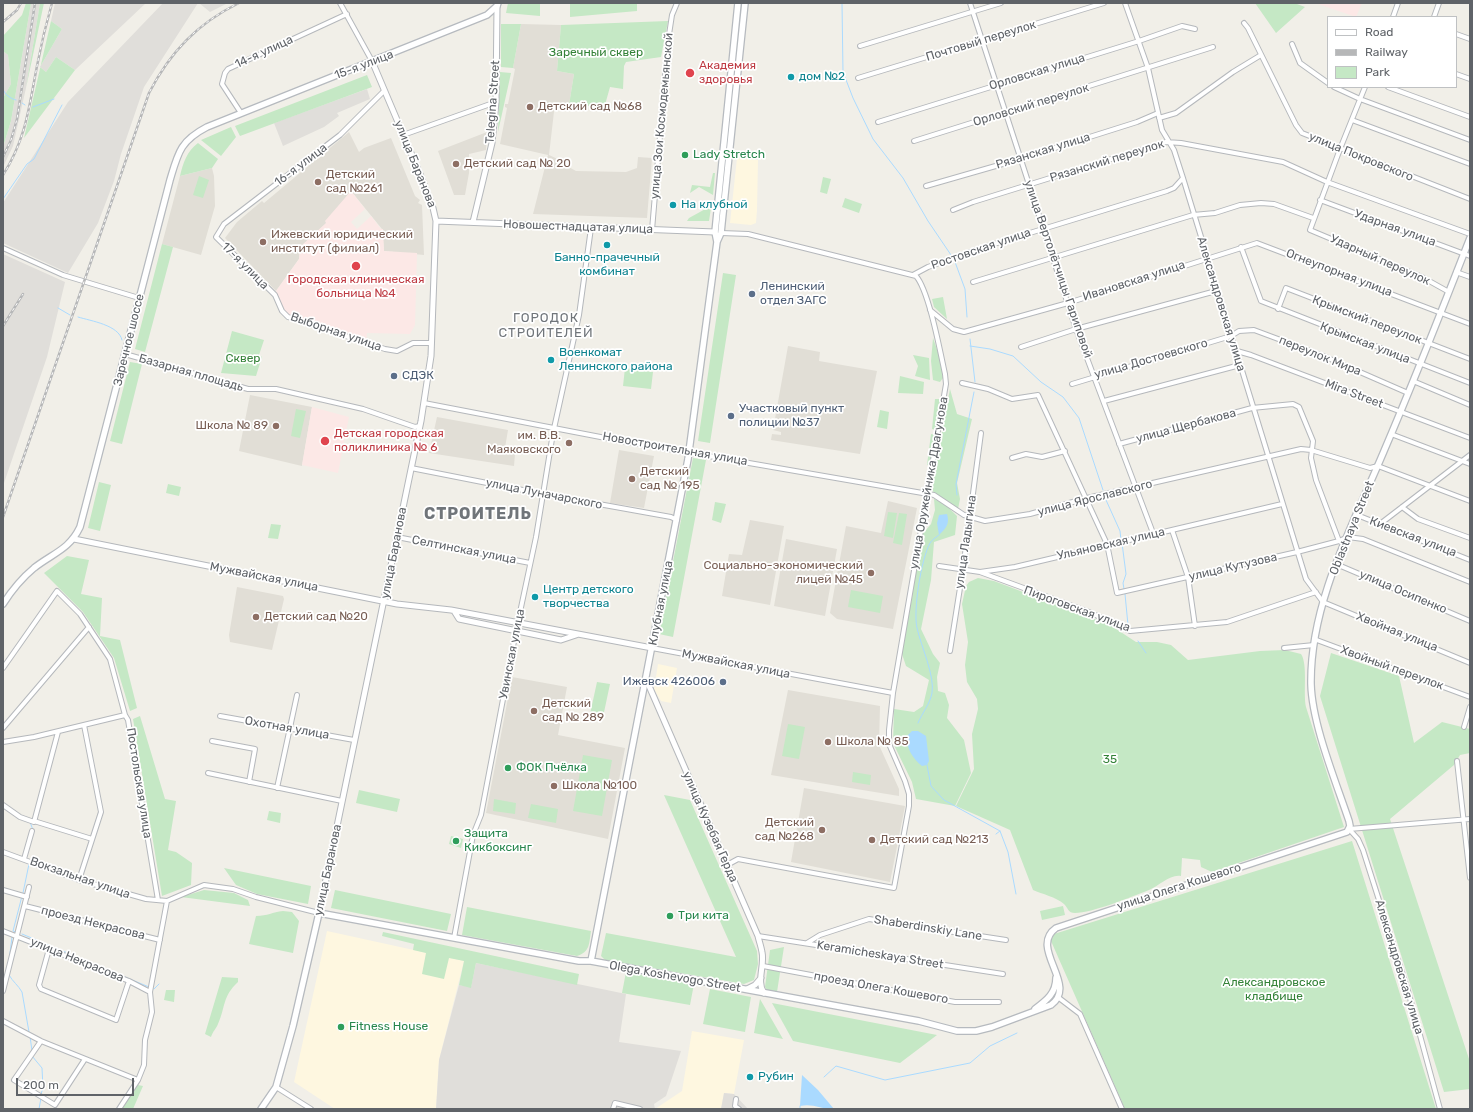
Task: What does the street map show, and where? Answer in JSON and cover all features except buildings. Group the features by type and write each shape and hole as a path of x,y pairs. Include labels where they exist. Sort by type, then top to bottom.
{"main road":[{"name":"Клубная улица","path":"718,232 738,3"},
{"name":"Клубная улица","path":"591,961 677,520 689,451 718,232 745,3"},
{"name":"15-я улица","path":"228,119 487,15 498,4"},
{"name":"Заречное шоссе","path":"3,604 15,587 35,567 68,546 74,539 80,527 88,502 177,154 189,138 206,127 228,119"},
{"name":"Oblastnaya Street","path":"1349,829 1349,821 1318,724 1311,686 1314,642 1323,602 1336,564 1420,364 1456,272 1467,255 1470,238"},
{"name":"улица Олега Кошевого","path":"1059,998 1060,986 1046,942 1048,937 1056,928 1182,885 1345,834 1349,829"},
{"name":"Olega Koshevogo Street","path":"319,913 580,962 591,961 919,1021 966,1032 992,1027 1029,1013"},
{"name":"улица Баранова","path":"261,1109 276,1087 293,1026 319,913"},
{"name":"улица Олега Кошевого","path":"1029,1013 1050,997 1055,986 1056,973"},
{"path":"1029,1013 1051,1005 1059,998"}],"street":[{"name":"улица Баранова","path":"319,913 420,426 429,374 436,221 431,201 372,61 340,3"},
{"name":"улица Зои Космодемьянской","path":"652,230 666,55 672,15 677,3"},
{"name":"улица Вертолётчицы Гариповой","path":"970,3 1076,329 1095,375 1153,534"},
{"path":"860,46 1001,3"},
{"name":"Почтовый переулок","path":"858,78 1104,3"},
{"name":"Александровская улица","path":"1125,3 1148,68 1162,130 1170,142 1183,178 1216,291 1237,351 1252,408 1297,552 1306,579 1323,602"},
{"path":"1392,16 1398,3"},
{"path":"1434,16 1439,3"},
{"name":"Telegina Street","path":"473,222 492,143 496,102 498,4"},
{"name":"14-я улица","path":"241,113 222,84 225,73 228,69 346,14"},
{"name":"улица Покровского","path":"1244,23 1248,28 1299,130 1312,138 1470,199"},
{"name":"Орловская улица","path":"878,122 1139,41 1182,26 1195,29"},
{"path":"1457,34 1470,39"},
{"path":"1292,44 1300,64 1327,82"},
{"name":"Орловский переулок","path":"914,141 1213,47"},
{"name":"Рязанская улица","path":"926,186 1020,159 1158,115 1176,113 1233,72 1261,56"},
{"path":"1457,74 1470,79"},
{"path":"1336,88 1360,99 1470,140"},
{"path":"973,282 1052,256 1193,215 1215,213 1240,205 1261,203 1274,204 1313,218 1365,88"},
{"path":"1391,88 1470,117"},
{"name":"16-я улица","path":"216,237 224,224 340,135 384,91"},
{"path":"403,135 496,102"},
{"path":"1352,120 1470,164"},
{"path":"1170,142 1275,160 1327,182 1470,234"},
{"name":"Рязанский переулок","path":"953,210 1170,142"},
{"name":"Ростовская улица","path":"913,275 928,267 1043,228 1167,191 1174,188 1183,178"},
{"name":"Ударная улица","path":"1320,200 1467,255"},
{"name":"Ударный переулок","path":"1313,218 1310,230 1422,277 1449,292"},
{"name":"Новошестнадцатая улица","path":"436,221 718,232"},
{"name":"Увинская улица","path":"454,938 473,835 481,815 516,631 536,537 554,428 579,315 591,228"},
{"path":"718,232 748,234 913,275"},
{"name":"17-я улица","path":"216,237 275,296"},
{"name":"Огнеупорная улица","path":"1206,258 1254,243 1263,243 1470,324"},
{"name":"Крымская улица","path":"1241,247 1261,301 1278,309 1470,383"},
{"path":"3,248 63,275 139,298"},
{"name":"Ивановская улица","path":"929,310 953,329 964,332 1068,303 1206,258"},
{"path":"1456,272 1470,278"},
{"name":"улица Оружейника Драгунова","path":"727,865 740,859 894,888 908,810 909,794 889,744 893,693 946,392 945,374 929,310 919,280 913,275"},
{"name":"Крымский переулок","path":"1278,309 1286,288 1470,359"},
{"path":"1021,348 1076,329 1216,291"},
{"name":"Выборная улица","path":"275,296 282,311 288,317 385,350 397,350 413,343 431,343"},
{"name":"переулок Мира","path":"1231,336 1239,331 1254,330 1321,355 1408,393"},
{"name":"улица Достоевского","path":"1072,384 1095,375 1231,336"},
{"name":"Mira Street","path":"1237,351 1470,438"},
{"name":"Базарная площадь","path":"125,354 248,389 276,389 363,409 415,427 420,426"},
{"path":"1104,401 1240,365"},
{"path":"1413,381 1470,405"},
{"path":"962,382 988,389 1012,399 1038,394 1107,544"},
{"name":"Новостроительная улица","path":"424,403 554,428 927,494"},
{"name":"улица Щербакова","path":"1119,444 1252,408 1293,404 1300,407 1313,441 1311,458 1316,480 1339,542"},
{"name":"улица Ладыгина","path":"950,651 963,569 981,433"},
{"path":"1391,434 1470,464"},
{"name":"улица Ярославского","path":"927,494 934,495 969,517 985,521 1030,514 1087,498 1301,449 1311,450"},
{"path":"1311,450 1370,468 1378,466 1470,501"},
{"path":"1012,458 1026,454 1042,457 1065,451"},
{"path":"1380,524 1470,455"},
{"name":"улица Луначарского","path":"411,468 670,517 677,520"},
{"name":"Ульяновская улица","path":"939,566 980,572 1015,567 1107,544 1282,504"},
{"path":"1402,508 1418,519 1470,538"},
{"name":"Киевская улица","path":"1357,515 1470,560"},
{"path":"1172,530 1188,577 1195,626"},
{"name":"Селтинская улица","path":"397,537 530,563"},
{"path":"1348,537 1363,539 1470,582"},
{"name":"улица Кутузова","path":"1107,544 1117,593 1339,542 1348,537"},
{"name":"Мужвайская улица","path":"74,539 384,601 454,611 893,693"},
{"name":"улица Осипенко","path":"1336,564 1470,621"},
{"name":"Пироговская улица","path":"980,572 1089,612 1130,631 1227,622 1316,592"},
{"name":"Постольская улица","path":"3,668 57,591 80,614 89,627 110,659 125,715 128,720 158,900"},
{"name":"Хвойная улица","path":"1323,602 1470,663"},
{"name":"Мужвайская улица","path":"454,611 459,620 561,640 578,634"},
{"path":"3,728 89,627"},
{"path":"1284,648 1314,642"},
{"name":"Хвойный переулок","path":"1314,642 1470,697"},
{"name":"улица Кузебая Герда","path":"646,679 758,936 762,952 763,966 761,977"},
{"path":"277,788 298,695"},
{"path":"1464,728 1470,707"},
{"path":"3,742 58,732 125,715"},
{"name":"Охотная улица","path":"220,716 290,730 354,740"},
{"path":"79,880 101,812 84,725"},
{"path":"34,821 58,732"},
{"path":"212,741 255,750 249,782"},
{"path":"1457,761 1470,878"},
{"path":"208,773 342,801"},
{"path":"3,805 20,817 92,839"},
{"path":"1349,829 1470,819"},
{"name":"Александровская улица","path":"1349,829 1358,839 1365,857 1408,992 1440,1109"},
{"path":"24,859 32,831"},
{"name":"Вокзальная улица","path":"3,852 79,880 133,896 167,901"},
{"path":"119,1109 138,1080 144,1066 144,1040 152,1012 150,992 167,901 204,885 233,889 256,897 319,913"},
{"path":"3,991 30,887"},
{"name":"проезд Некрасова","path":"3,890 27,897"},
{"name":"проезд Некрасова","path":"25,906 160,940"},
{"name":"Shaberdinskiy Lane","path":"807,943 820,935 869,919 1006,940"},
{"name":"улица Некрасова","path":"3,931 129,981 150,992"},
{"name":"Keramicheskaya Street","path":"758,936 1003,974"},
{"path":"48,949 39,985 41,989 116,1020 129,981"},
{"name":"проезд Олега Кошевого","path":"763,966 955,1002 999,1002"},
{"path":"746,990 755,985 761,977"},
{"path":"761,977 760,986 764,993"},
{"path":"1059,998 1080,1014 1122,1109"},
{"path":"3,1021 41,1041 138,1080"},
{"path":"41,1041 14,1080 55,1105 85,1059"},
{"path":"276,1087 311,1109"},
{"path":"736,1099 736,1108"},
{"path":"613,1109 615,1102 621,1107 640,1109"}],"shaded area":[{"path":"31,3 40,3 26,88 13,146 3,167 3,147 11,121"},
{"path":"55,3 146,3 75,70 56,57 46,72 40,67 62,29 51,21"},
{"path":"163,3 198,3 144,87 121,154 114,181 98,223 68,273 3,243 3,203 68,102"},
{"path":"199,3 228,3 210,12"},
{"path":"1315,3 1362,3 1356,16"},
{"path":"521,24 561,25 557,71 574,74 569,105 555,103 549,155 566,163 565,165 576,171 626,172 637,168 638,157 652,158 647,218 533,214 548,155 500,144 507,108 505,107 505,104 508,104 515,69 513,68"},
{"path":"3,51 8,55 11,84 3,98"},
{"path":"367,89 370,99 337,113 339,116 324,127 283,146 274,123"},
{"path":"349,132 359,152 364,148 391,138 415,196 420,200 418,203 422,205 424,255 384,251 382,229 351,191 327,223 300,247 299,259 276,291 225,238 237,222 262,201 264,203"},
{"name":"Детский сад № 20","path":"487,132 486,150 469,154 469,173 465,195 454,195 438,151"},
{"path":"737,158 758,160 756,223 751,225 730,223"},
{"path":"212,168 214,176 215,206 201,255 162,244 180,176"},
{"name":"Городская клиническая больница №4","path":"351,191 365,209 351,222 357,229 371,216 381,229 383,229 384,251 417,253 415,325 410,334 367,333 366,342 292,317 285,312 280,302 276,291 299,259 300,247 326,223 325,221"},
{"path":"3,254 65,282 47,357 3,486"},
{"path":"788,346 820,352 819,361 877,371 860,454 771,440 772,434 781,435 781,432 773,430"},
{"name":"Школа № 89","path":"250,395 312,407 302,466 239,451"},
{"name":"Детская городская поликлиника № 6","path":"312,407 349,417 338,473 302,465"},
{"path":"437,417 508,430 505,448 515,454 514,466 429,453"},
{"name":"Детский сад № 195","path":"619,450 654,456 644,508 610,503"},
{"name":"Социально-экономический лицей №45","path":"888,501 917,508 893,629 837,619 830,613 846,526 881,533"},
{"path":"750,520 784,526 770,605 722,596 729,554 742,555"},
{"path":"786,539 837,549 825,616 774,606"},
{"name":"Детский сад №20","path":"237,587 283,596 284,599 272,650 230,642 229,635"},
{"path":"658,664 677,668 671,703 661,701 654,689"},
{"name":"Школа №100","path":"512,677 567,687 558,735 625,748 608,839 486,813"},
{"name":"Школа № 85","path":"788,690 880,706 879,745 899,789 899,796 771,775"},
{"path":"804,788 905,806 890,882 791,862"},
{"path":"327,931 464,961 439,1060 436,1109 335,1109 294,1082"},
{"path":"476,963 626,994 619,1042 681,1051 666,1096 654,1104 655,1109 436,1109 439,1060 459,985 471,987"},
{"path":"692,1031 744,1040 734,1094 724,1093 721,1109 655,1109 682,1091"},
{"path":"724,1093 734,1094 748,1109 721,1109"}],"green space":[{"path":"26,3 31,3 11,121 3,147 3,98 11,84 8,55 3,51 3,36 22,15"},
{"path":"40,3 44,3 26,88"},
{"path":"508,3 540,3 540,16 506,13"},
{"path":"570,3 637,3 637,11 570,17"},
{"path":"1255,3 1298,3 1297,4 1305,7 1276,33"},
{"path":"51,21 62,29 41,66"},
{"name":"Заречный сквер","path":"668,21 661,57 626,62 624,66 623,89 610,87 603,112 591,106 569,105 574,74 557,71 561,25"},
{"path":"501,24 521,24 513,68 501,67"},
{"path":"56,57 75,70 24,138 40,67 46,72"},
{"path":"500,72 511,73 498,132"},
{"path":"367,75 372,87 240,136 235,126"},
{"path":"231,127 236,137 221,156 201,140"},
{"path":"198,143 218,159 212,168 180,176 186,158 194,146"},
{"path":"713,173 715,173 713,195 699,187 690,193 692,185 710,187"},
{"path":"199,176 209,180 203,198 193,195"},
{"path":"823,177 831,179 827,194 820,192"},
{"path":"845,198 862,204 859,213 842,207"},
{"path":"712,202 709,221 687,221 689,218 709,207"},
{"path":"162,244 173,247 145,352 135,349"},
{"path":"723,273 736,275 710,443 698,441"},
{"path":"943,297 947,319 934,307 932,299"},
{"name":"Сквер","path":"232,331 264,340 259,355 262,357 256,376 221,373"},
{"path":"933,338 940,358 943,378 940,382 933,380 931,361"},
{"path":"913,355 929,358 930,380 915,376 918,366"},
{"path":"130,362 142,364 122,444 110,441"},
{"path":"625,368 653,372 651,389 623,386"},
{"path":"900,376 924,382 923,394 898,393"},
{"path":"950,389 957,414 972,419 957,483 960,499 958,509 931,490"},
{"path":"935,399 942,399 936,430 932,429"},
{"path":"296,409 306,411 300,438 291,436"},
{"path":"880,410 889,412 887,429 877,427"},
{"path":"931,434 935,435 930,465 927,465"},
{"path":"693,458 706,460 673,637 659,634"},
{"path":"99,482 111,485 100,531 88,528"},
{"path":"168,484 181,487 179,496 166,493"},
{"path":"934,499 945,504 957,516 955,535 934,542 931,580 921,629 933,654 940,663 937,677 938,691 945,693 949,705 947,718 964,740 971,773 955,806 916,799 912,782 893,743 894,709 914,712 923,706 929,680 906,666 902,654 921,536 931,524 935,510"},
{"path":"715,502 726,504 721,523 712,520"},
{"path":"888,512 897,513 893,538 884,536"},
{"path":"899,513 907,514 902,545 893,543"},
{"path":"271,524 281,525 278,539 268,538"},
{"path":"67,556 89,560 81,594 102,598 100,636 120,640 137,708 130,711 114,658 83,612 44,573"},
{"name":"35","path":"978,578 994,581 1110,625 1136,642 1157,642 1171,645 1188,660 1260,651 1285,650 1301,654 1305,671 1306,707 1344,827 1212,872 1201,867 1200,860 1182,858 1181,876 1173,877 1149,890 1101,908 1082,912 1071,912 1061,902 1033,890 1010,830 956,806 974,769 972,734 978,709 977,699 967,682 965,665 968,642 962,604 966,586 969,582"},
{"path":"851,590 883,596 880,613 848,607"},
{"path":"1331,653 1399,676 1414,743 1442,722 1470,729 1470,753 1460,755 1454,765 1390,819 1470,1062 1470,1089 1444,1092 1320,696"},
{"path":"597,682 610,684 603,717 590,714"},
{"path":"140,716 165,799 176,801 168,850 176,852 192,863 191,885 162,896 133,719"},
{"path":"788,724 805,727 799,759 782,756"},
{"path":"583,755 612,760 602,816 573,811"},
{"path":"853,772 871,775 870,785 852,782"},
{"path":"359,790 400,799 397,812 356,803"},
{"path":"664,795 690,800 757,951 758,964 754,980 744,984 605,960 601,956 606,933 736,957"},
{"path":"494,799 516,803 515,814 493,811"},
{"path":"531,804 558,809 556,823 528,818"},
{"path":"269,811 281,813 280,823 267,820"},
{"name":"Защита Кикбоксинг","path":"451,836 463,839 461,848 449,844"},
{"name":"Александровское кладбище","path":"1352,841 1436,1109 1125,1109 1051,941 1054,934"},
{"path":"224,868 311,886 308,904 257,894 236,885"},
{"path":"204,890 234,893 248,900 250,906 181,897"},
{"path":"335,890 451,914 447,931 331,908"},
{"path":"1063,906 1065,915 1042,920 1040,911"},
{"path":"467,907 591,931 587,950 577,956 462,935"},
{"path":"283,911 292,912 299,921 293,953 249,944 256,916"},
{"path":"383,932 579,974 577,985 476,963 471,988 459,985 464,961 449,958 444,979 422,974 426,953 413,950 414,944 382,936"},
{"path":"784,947 777,992 767,990 765,987 770,950"},
{"path":"626,972 694,984 690,1005 622,993"},
{"path":"222,977 238,978 238,982 229,992 218,1024 211,1037 205,1034"},
{"path":"710,989 751,997 745,1032 703,1024"},
{"path":"166,990 175,990 174,1002 164,1000"},
{"path":"760,999 783,1039 754,1033"},
{"path":"772,1003 937,1035 900,1063 793,1041"},
{"path":"138,1085 143,1086 133,1109 120,1109"}],"water":[{"path":"947,514 947,526 939,535 937,523 939,515"},
{"path":"912,731 918,731 926,736 929,761 927,765 922,766 913,757 909,749 907,736"},
{"path":"802,1075 818,1090 834,1109 809,1105 800,1106"}],"waterway":[{"path":"842,3 843,72 853,98 873,139 903,178 928,221 951,255"},
{"path":"3,89 8,96 16,100"},
{"path":"33,107 54,99"},
{"path":"3,199 27,164 34,159 62,105"},
{"path":"955,262 965,289 967,317"},
{"path":"58,308 70,315"},
{"path":"78,317 110,327 120,335 122,340"},
{"path":"970,339 975,382"},
{"path":"970,346 990,349 1013,356 1041,382 1063,397 1079,418 1103,490"},
{"path":"957,495 956,484 974,392"},
{"path":"1106,500 1120,531 1121,540"},
{"path":"918,723 930,701 932,686 930,670 917,628 917,598 921,573 927,551 931,542 939,535"},
{"path":"1122,543 1126,574 1123,583 1124,589"},
{"path":"1125,594 1128,625"},
{"path":"1138,641 1146,653"},
{"path":"927,765 931,786 944,800 1000,831 1008,852 1016,894"},
{"path":"30,822 33,830"},
{"path":"996,834 1000,831"},
{"path":"23,893 29,864"},
{"path":"16,932 13,931 22,896"},
{"path":"22,934 149,987"},
{"path":"9,961 12,937"},
{"path":"9,975 22,992 29,1032"},
{"path":"154,989 159,984"},
{"path":"824,1077 836,1066 885,1080 970,1063 990,1046 1017,1033"},
{"path":"30,1036 32,1051"},
{"path":"32,1056 42,1068 43,1088 41,1094"},
{"path":"39,1109 41,1098"}],"railway":[{"path":"3,22 17,10 21,3"},
{"path":"3,157 11,140 17,119 35,3"},
{"path":"3,175 17,149 26,122 42,42 52,3"},
{"path":"3,517 149,93 166,64 186,40 198,29 224,11 239,3"},
{"path":"3,326 23,294"}],"place":[{"name":"Академия здоровья","path":"690,73"},
{"name":"дом №2","path":"791,77"},
{"name":"Детский сад №68","path":"530,107"},
{"name":"Lady Stretch","path":"685,155"},
{"name":"Детский сад № 20","path":"456,164"},
{"name":"Детский сад №261","path":"318,182"},
{"name":"На клубной","path":"673,205"},
{"name":"Ижевский юридический институт (филиал)","path":"263,242"},
{"name":"Банно-прачечный комбинат","path":"607,245"},
{"name":"Городская клиническая больница №4","path":"356,266"},
{"name":"Ленинский отдел ЗАГС","path":"752,294"},
{"name":"Военкомат Ленинского района","path":"551,360"},
{"name":"СДЭК","path":"394,376"},
{"name":"Участковый пункт полиции №37","path":"731,416"},
{"name":"Школа № 89","path":"276,426"},
{"name":"Детская городская поликлиника № 6","path":"325,441"},
{"name":"им. В.В. Маяковского","path":"569,443"},
{"name":"Детский сад № 195","path":"632,479"},
{"name":"Социально-экономический лицей №45","path":"871,573"},
{"name":"Центр детского творчества","path":"535,597"},
{"name":"Детский сад №20","path":"256,617"},
{"name":"Ижевск 426006","path":"723,682"},
{"name":"Детский сад № 289","path":"534,711"},
{"name":"Школа № 85","path":"828,742"},
{"name":"ФОК Пчёлка","path":"508,768"},
{"name":"Школа №100","path":"554,786"},
{"name":"Детский сад №268","path":"822,830"},
{"name":"Детский сад №213","path":"872,840"},
{"name":"Защита Кикбоксинг","path":"456,841"},
{"name":"Три кита","path":"670,916"},
{"name":"Fitness House","path":"341,1027"},
{"name":"Рубин","path":"750,1077"}],"district":[{"name":"ГОРОДОК СТРОИТЕЛЕЙ","path":"546,326"},
{"name":"СТРОИТЕЛЬ","path":"478,514"}]}
